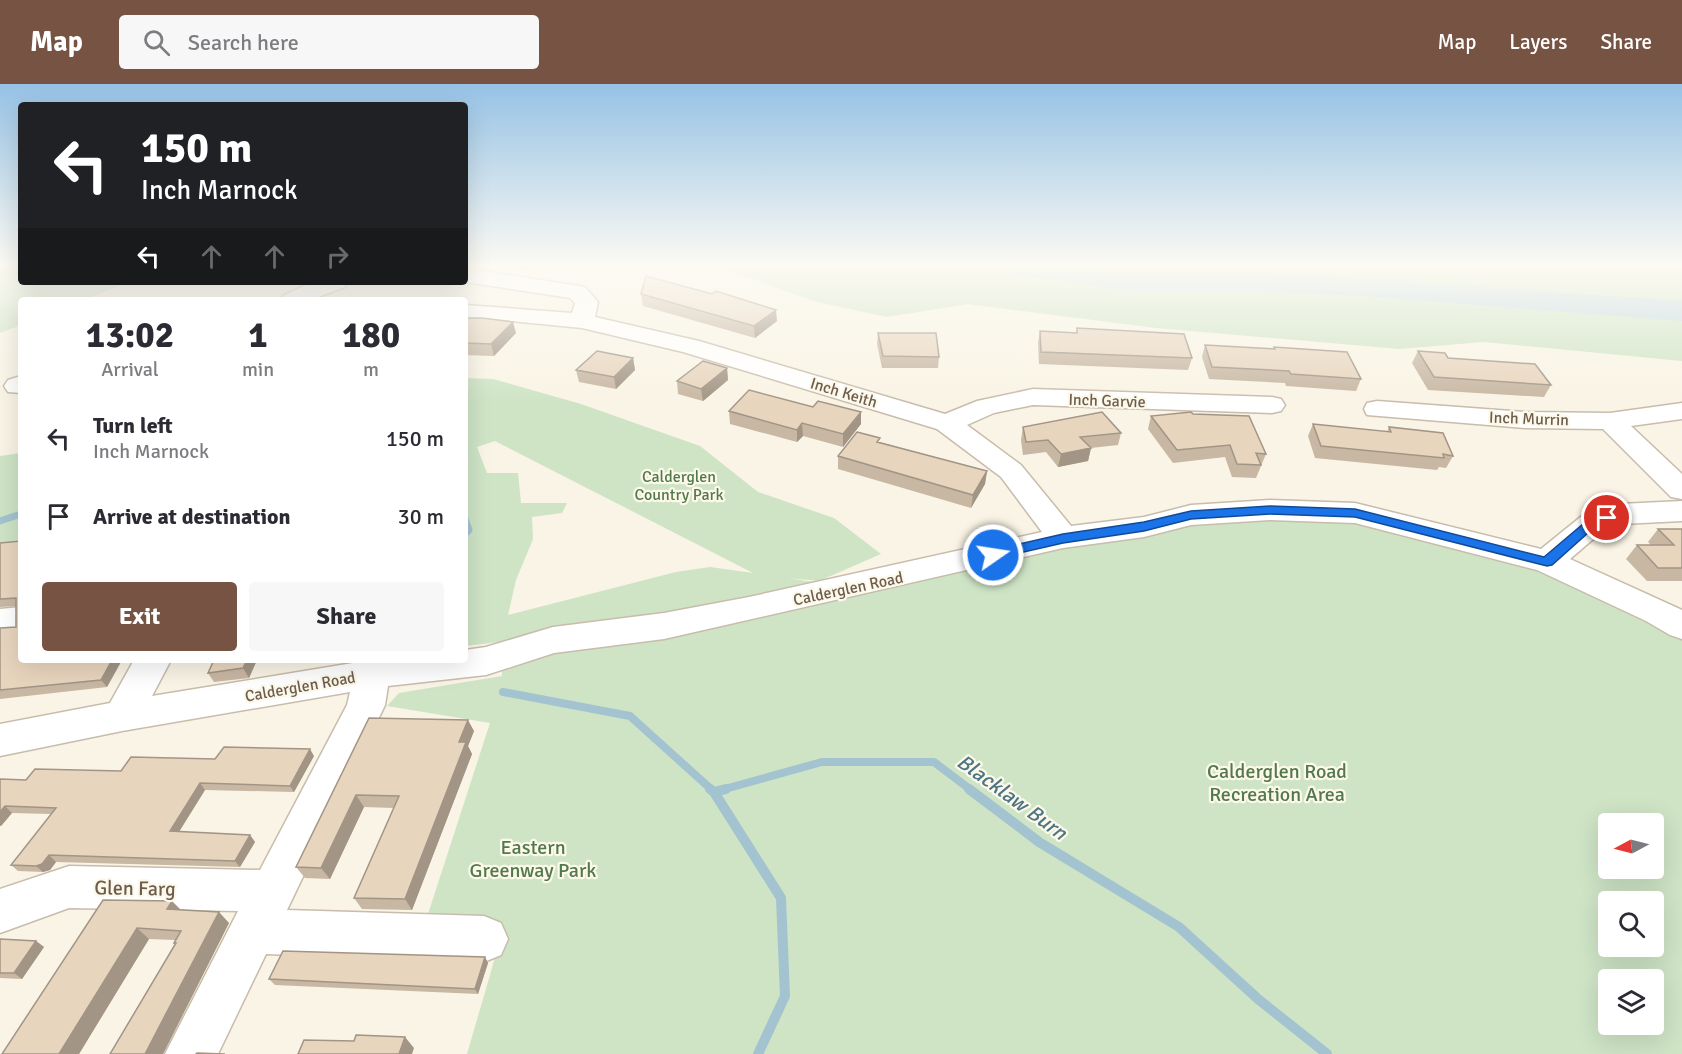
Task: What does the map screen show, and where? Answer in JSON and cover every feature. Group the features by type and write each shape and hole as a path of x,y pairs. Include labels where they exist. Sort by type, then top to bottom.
{"street":[{"name":"Inch Keith","path":"492,312 582,321 690,346 947,423 1011,471 1063,538"},
{"path":"582,321 584,312"},
{"name":"Inch Garvie","path":"947,423 986,407 1033,397 1272,405"},
{"name":"Inch Murrin","path":"1377,409 1525,420 1610,421 1682,411"},
{"path":"1610,421 1682,490"},
{"name":"Calderglen Road","path":"0,740 122,716 372,674 486,661 553,640 664,626 728,614 853,588 1063,538 1144,526 1191,515 1270,510 1355,513 1547,562 1658,612 1682,626"},
{"path":"1547,562 1594,522 1620,514 1682,511"},
{"path":"0,622 18,620"},
{"path":"122,716 151,663"},
{"path":"190,1054 366,705 372,674"},
{"name":"Glen Farg","path":"0,911 69,887 274,891"},
{"path":"254,931 484,939"}],"green space":[{"path":"0,312 18,312 18,326 0,333"},
{"path":"865,312 916,312 887,317"},
{"path":"1033,312 1682,312 1682,361 1484,342 1399,349 1156,328"},
{"name":"Calderglen Road Recreation Area","path":"468,378 493,379 581,404 700,446 758,492 834,518 881,554 819,581 787,578 853,588 1144,527 1355,513 1547,562 1682,626 1682,1054 467,1054 501,937 428,914 490,723 387,706 399,693 502,676 500,642 468,646","holes":["495,441 753,573 710,567 676,572 508,615 516,580 533,539 532,517 562,513 567,503 521,503 518,473 487,473 477,447"]},
{"path":"18,453 18,543 0,546 0,456"}],"building":[{"path":"706,312 773,312 754,326"},
{"path":"468,318 513,322 491,344 468,343"},
{"path":"1077,328 1184,334 1192,358 1041,352 1040,331 1077,333"},
{"path":"878,333 936,333 939,357 883,356"},
{"path":"1205,345 1347,352 1361,379 1291,374 1289,371 1212,367"},
{"path":"597,351 633,358 614,377 576,370"},
{"path":"1418,351 1445,353 1448,358 1535,364 1551,385 1434,377"},
{"path":"703,361 727,368 701,389 677,381"},
{"path":"749,390 813,407 818,401 861,412 843,434 802,423 797,430 729,411"},
{"path":"1102,412 1121,433 1080,437 1091,448 1061,454 1048,440 1026,442 1023,427"},
{"path":"1191,412 1193,414 1249,416 1266,454 1256,453 1261,465 1237,464 1230,445 1177,450 1151,416"},
{"path":"1313,424 1391,432 1389,427 1443,433 1453,456 1443,454 1444,458 1321,446"},
{"path":"857,432 880,438 877,442 987,471 973,495 838,456"},
{"path":"1658,529 1682,529 1682,568 1658,568 1637,545 1674,545"},
{"path":"18,541 18,663 110,663 101,680 0,690 0,628 16,627 16,598 0,599 0,543"},
{"path":"213,663 246,663 243,668 208,673"},
{"path":"369,718 468,720 459,742 466,742 405,899 354,898 399,796 356,795 321,868 296,867"},
{"path":"224,747 310,749 290,786 200,783 170,831 250,835 235,861 49,855 42,864 36,866 11,865 56,808 5,806 0,812 0,779 26,780 35,769 121,771 131,757 215,759"},
{"path":"103,900 172,901 167,909 219,912 145,1054 110,1054 181,931 137,928 59,1054 2,1054"},
{"path":"0,939 36,941 14,973 0,973"},
{"path":"283,951 485,957 475,989 269,979"},
{"path":"356,1035 405,1037 399,1054 298,1054 304,1040 354,1041"}],"waterway":[{"name":"Blacklaw Burn","path":"0,521 18,515"},
{"name":"Blacklaw Burn","path":"468,527 468,531"},
{"name":"Blacklaw Burn","path":"503,692 630,716 712,790"},
{"name":"Blacklaw Burn","path":"721,790 822,762 934,762 971,790"},
{"name":"Blacklaw Burn","path":"710,789 714,792"},
{"name":"Blacklaw Burn","path":"714,792 726,789"},
{"name":"Blacklaw Burn","path":"969,789 1039,842 1179,927 1258,999 1327,1054"},
{"path":"714,792 781,898 785,996 758,1054"}],"route":[{"path":"993,555 1063,538 1144,526 1191,515 1270,510 1355,513 1547,562 1594,522 1607,518"}],"park label":[{"name":"Calderglen Country Park","path":"679,485"},
{"name":"Eastern Greenway Park","path":"533,858"}]}
